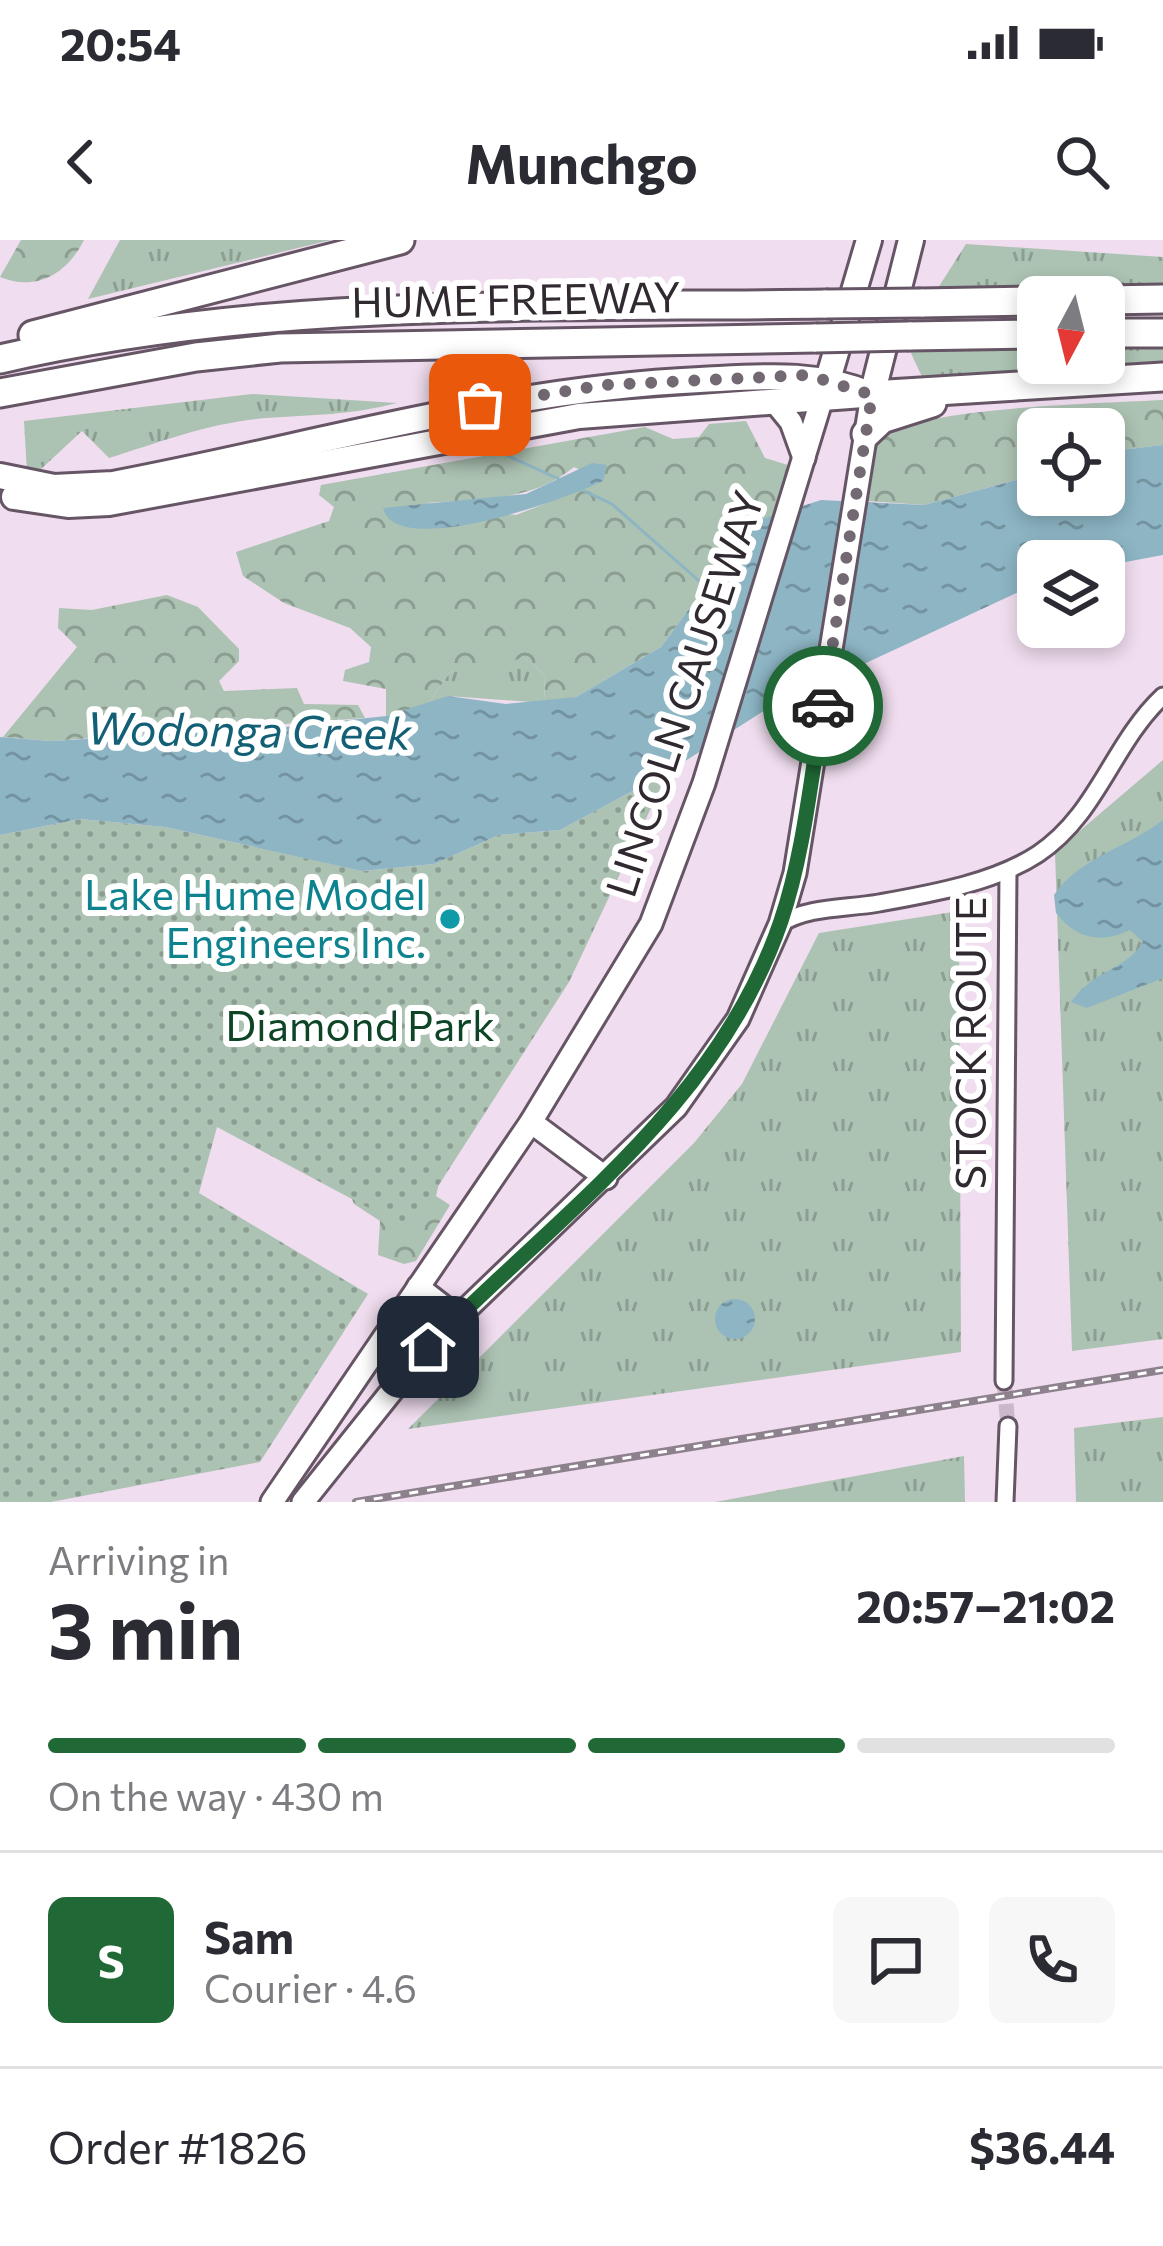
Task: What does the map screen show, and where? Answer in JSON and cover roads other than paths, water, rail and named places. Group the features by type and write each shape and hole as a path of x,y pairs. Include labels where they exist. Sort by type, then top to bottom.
{"highway":[{"path":"11,341 400,240"},
{"path":"1125,300 1163,299"},
{"name":"HUME FREEWAY","path":"0,359 181,326 304,314 1017,301"},
{"path":"1125,334 1163,333"},
{"name":"HUME FREEWAY","path":"0,393 280,348 1017,334"},
{"path":"872,395 1163,376"},
{"path":"866,434 882,418 976,391"}],"main road":[{"path":"825,388 869,240"},
{"path":"303,1502 380,1400 457,1317 606,1178 710,1063 737,1019 780,925 795,873 872,395 911,240"},
{"path":"0,476 36,485 93,486 548,392 652,382 825,388 872,395"},
{"path":"0,494 50,504 93,505 579,416 774,401 825,388"},
{"name":"LINCOLN CAUSEWAY","path":"272,1502 531,1122 651,924 704,783 825,388"},
{"path":"774,401 791,422 803,461"},
{"path":"531,1122 606,1178"},
{"path":"418,1287 457,1317"}],"street":[{"name":"STOCK ROUTE","path":"1004,1381 1008,871 1073,826 1103,787 1123,743 1163,696"},
{"path":"780,925 822,910 878,903 1008,871"},
{"path":"795,873 805,901 822,910"},
{"path":"1005,1502 1008,1426"}],"water":[{"name":"Wodonga Creek","path":"1163,445 1163,555 1125,562 1125,540 1017,540 1017,593 765,710 668,772 560,830 499,835 434,864 362,871 165,827 80,819 0,835 0,737 51,741 286,727 386,716 448,696 506,704 576,697 661,647 753,522 821,500 924,505 1017,480 1017,516 1125,516 1125,450"},
{"path":"592,463 607,465 603,481 485,521 418,529 395,523 383,508 526,494"},
{"path":"1163,820 1163,978 1087,1008 1071,1002 1143,942 1130,930 1099,938 1072,929 1056,913 1054,895 1090,862"},
{"path":"735,1299 749,1305 755,1319 749,1333 735,1339 721,1333 715,1319 721,1305"}],"waterway":[{"path":"506,455 559,479"},
{"path":"584,491 612,504 707,588"}],"tunnel":[{"path":"1004,1381 1008,1426"}],"railway":[{"path":"356,1502 1163,1370"}],"place":[{"name":"Lake Hume Model Engineers Inc.","path":"450,919"}],"park label":[{"name":"Diamond Park","path":"360,1026"}]}
